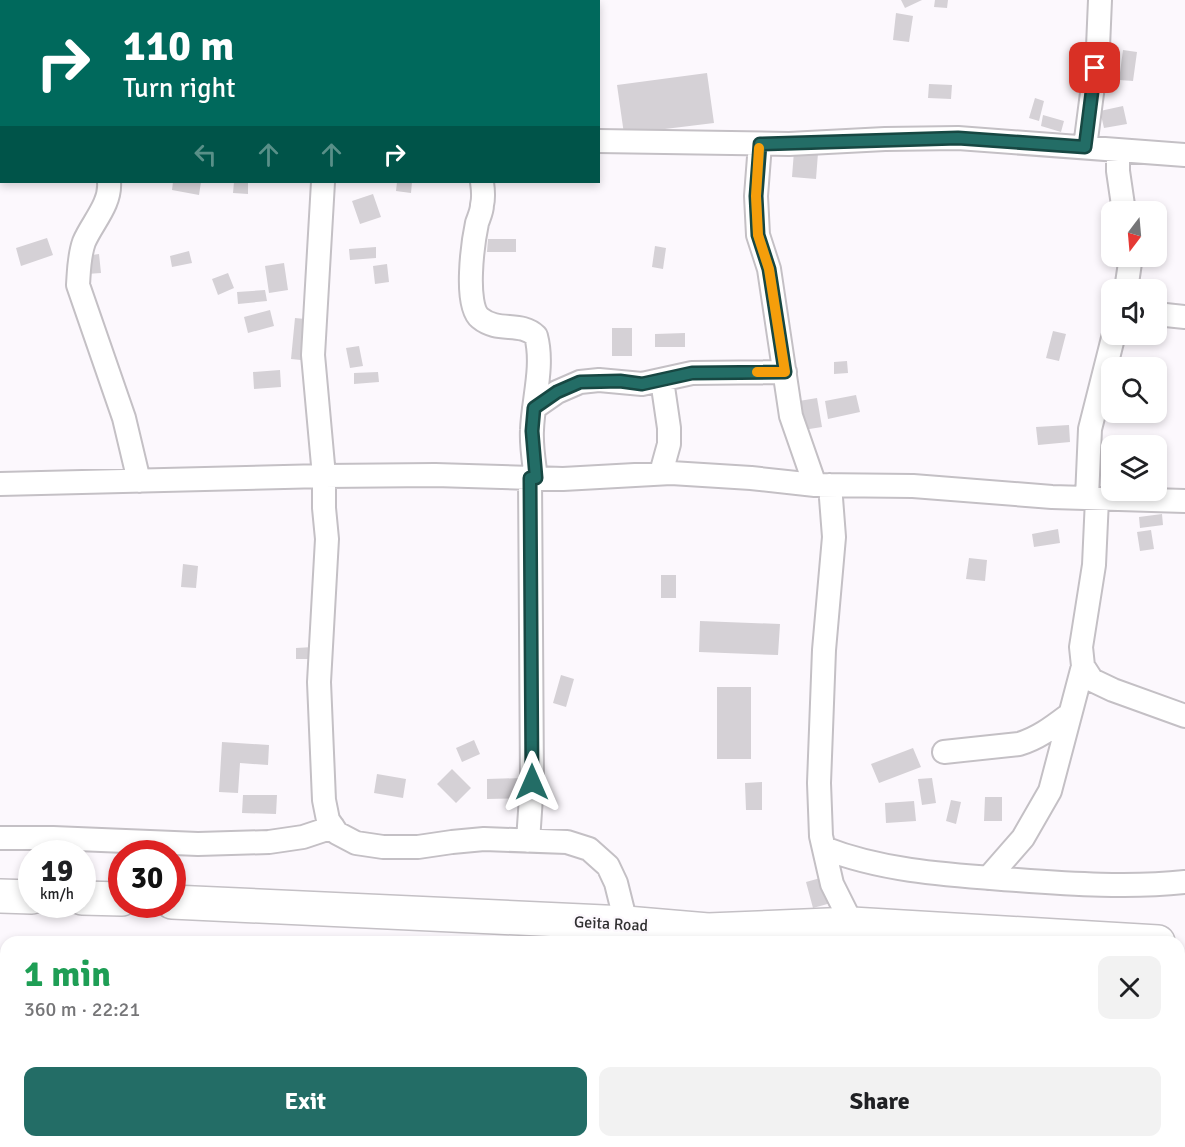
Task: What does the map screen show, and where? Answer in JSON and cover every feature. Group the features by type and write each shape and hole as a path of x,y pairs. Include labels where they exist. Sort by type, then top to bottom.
{"highway":[{"path":"0,896 18,897"},
{"name":"Geita Road","path":"186,903 626,923 708,930 852,924 1056,936"}],"street":[{"path":"1085,147 1098,47 1100,0"},
{"path":"600,141 760,144 958,138 1185,155"},
{"path":"760,144 756,196 758,235 769,269 791,416 823,485 834,537 824,650 819,783 821,836 832,884 852,924"},
{"path":"1118,150 1118,171 1122,201"},
{"path":"108,183 104,206 84,244 79,265 78,285 124,418 139,481"},
{"path":"482,183 482,205 477,224 473,260 472,302 477,315 490,324 526,329 536,336 538,350 532,431 532,782 528,841"},
{"path":"316,185 313,355 327,539 319,681 324,801 328,820 337,833 356,843 383,847 418,847 484,839 567,842 589,849 608,866 616,883 626,923"},
{"path":"1167,315 1185,317"},
{"path":"988,878 1023,838 1050,791 1083,666 1081,647 1094,565 1090,429 1111,345"},
{"path":"534,408 557,392 580,382 609,381 642,384 692,373 785,372"},
{"path":"661,473 669,444 662,380"},
{"path":"0,484 435,474 563,479 661,473 823,485 914,486 1092,499 1185,501"},
{"path":"1083,666 1092,680 1185,716"},
{"path":"944,752 1030,741 1070,714"},
{"path":"0,838 198,844 269,842 303,837 333,827"},
{"path":"824,848 875,864 927,873 1082,885 1185,882"}],"building":[{"path":"901,0 922,0 905,8"},
{"path":"935,0 948,0 947,8 934,7"},
{"path":"896,13 913,16 909,42 893,40"},
{"path":"1123,50 1137,52 1133,81 1119,80"},
{"path":"707,73 714,123 624,134 617,85"},
{"path":"929,84 952,85 951,99 928,98"},
{"path":"1035,98 1044,101 1039,121 1029,118"},
{"path":"1123,106 1127,124 1104,128 1100,111"},
{"path":"1043,115 1064,121 1061,132 1041,126"},
{"path":"794,151 818,153 816,179 792,177"},
{"path":"173,183 201,183 199,195 172,190"},
{"path":"234,183 248,183 248,194 233,193"},
{"path":"397,183 412,183 411,193 396,191"},
{"path":"373,194 381,217 360,224 352,201"},
{"path":"47,238 53,255 21,266 16,248"},
{"path":"488,239 516,239 516,252 487,252"},
{"path":"655,246 666,248 663,269 652,267"},
{"path":"376,247 376,258 350,260 349,249"},
{"path":"189,251 192,263 172,267 170,256"},
{"path":"99,254 101,273 87,274 85,256"},
{"path":"284,263 288,290 269,293 265,266"},
{"path":"387,264 389,282 375,284 373,266"},
{"path":"228,273 234,288 218,295 212,279"},
{"path":"265,290 267,301 238,304 237,292"},
{"path":"270,310 274,326 248,333 244,317"},
{"path":"295,318 315,320 311,361 291,359"},
{"path":"612,328 632,328 632,356 612,356"},
{"path":"1053,331 1066,334 1059,361 1046,358"},
{"path":"685,333 685,347 655,347 655,334"},
{"path":"359,346 363,366 350,368 346,348"},
{"path":"847,361 848,373 834,374 834,362"},
{"path":"280,370 281,387 254,389 253,372"},
{"path":"378,372 379,382 354,384 354,373"},
{"path":"856,395 860,412 828,419 825,401"},
{"path":"817,398 822,427 803,430 799,401"},
{"path":"1069,425 1070,442 1038,445 1036,427"},
{"path":"1162,514 1163,525 1140,528 1139,517"},
{"path":"1058,529 1060,543 1034,547 1032,534"},
{"path":"1151,530 1154,549 1140,551 1137,532"},
{"path":"969,558 987,560 985,581 966,579"},
{"path":"183,564 198,566 196,588 181,587"},
{"path":"661,575 676,575 676,598 661,598"},
{"path":"700,621 780,624 778,655 699,652"},
{"path":"313,647 314,659 296,659 296,648"},
{"path":"561,675 574,679 566,707 553,703"},
{"path":"717,687 751,687 751,759 717,759"},
{"path":"474,740 480,754 462,762 456,748"},
{"path":"222,742 269,745 268,765 240,763 238,793 219,792"},
{"path":"913,748 921,767 879,783 871,764"},
{"path":"452,769 471,788 456,803 437,784"},
{"path":"377,774 406,779 403,798 374,793"},
{"path":"523,778 524,798 487,799 487,779"},
{"path":"932,778 936,803 922,805 918,779"},
{"path":"762,782 762,810 746,810 745,783"},
{"path":"243,795 277,795 276,814 242,813"},
{"path":"985,797 1002,797 1002,821 984,821"},
{"path":"951,800 961,802 956,824 946,821"},
{"path":"914,801 916,821 886,823 885,803"},
{"path":"824,877 831,903 813,908 806,882"}],"slow traffic":[{"path":"757,372 785,372 769,269 758,235 756,196 759,148"}],"route":[{"path":"532,782 530,478 536,478 532,452 534,408 557,392 580,382 599,380 642,384 692,373 785,372 769,269 758,235 756,196 760,144 958,138 1085,147 1095,68"}]}
